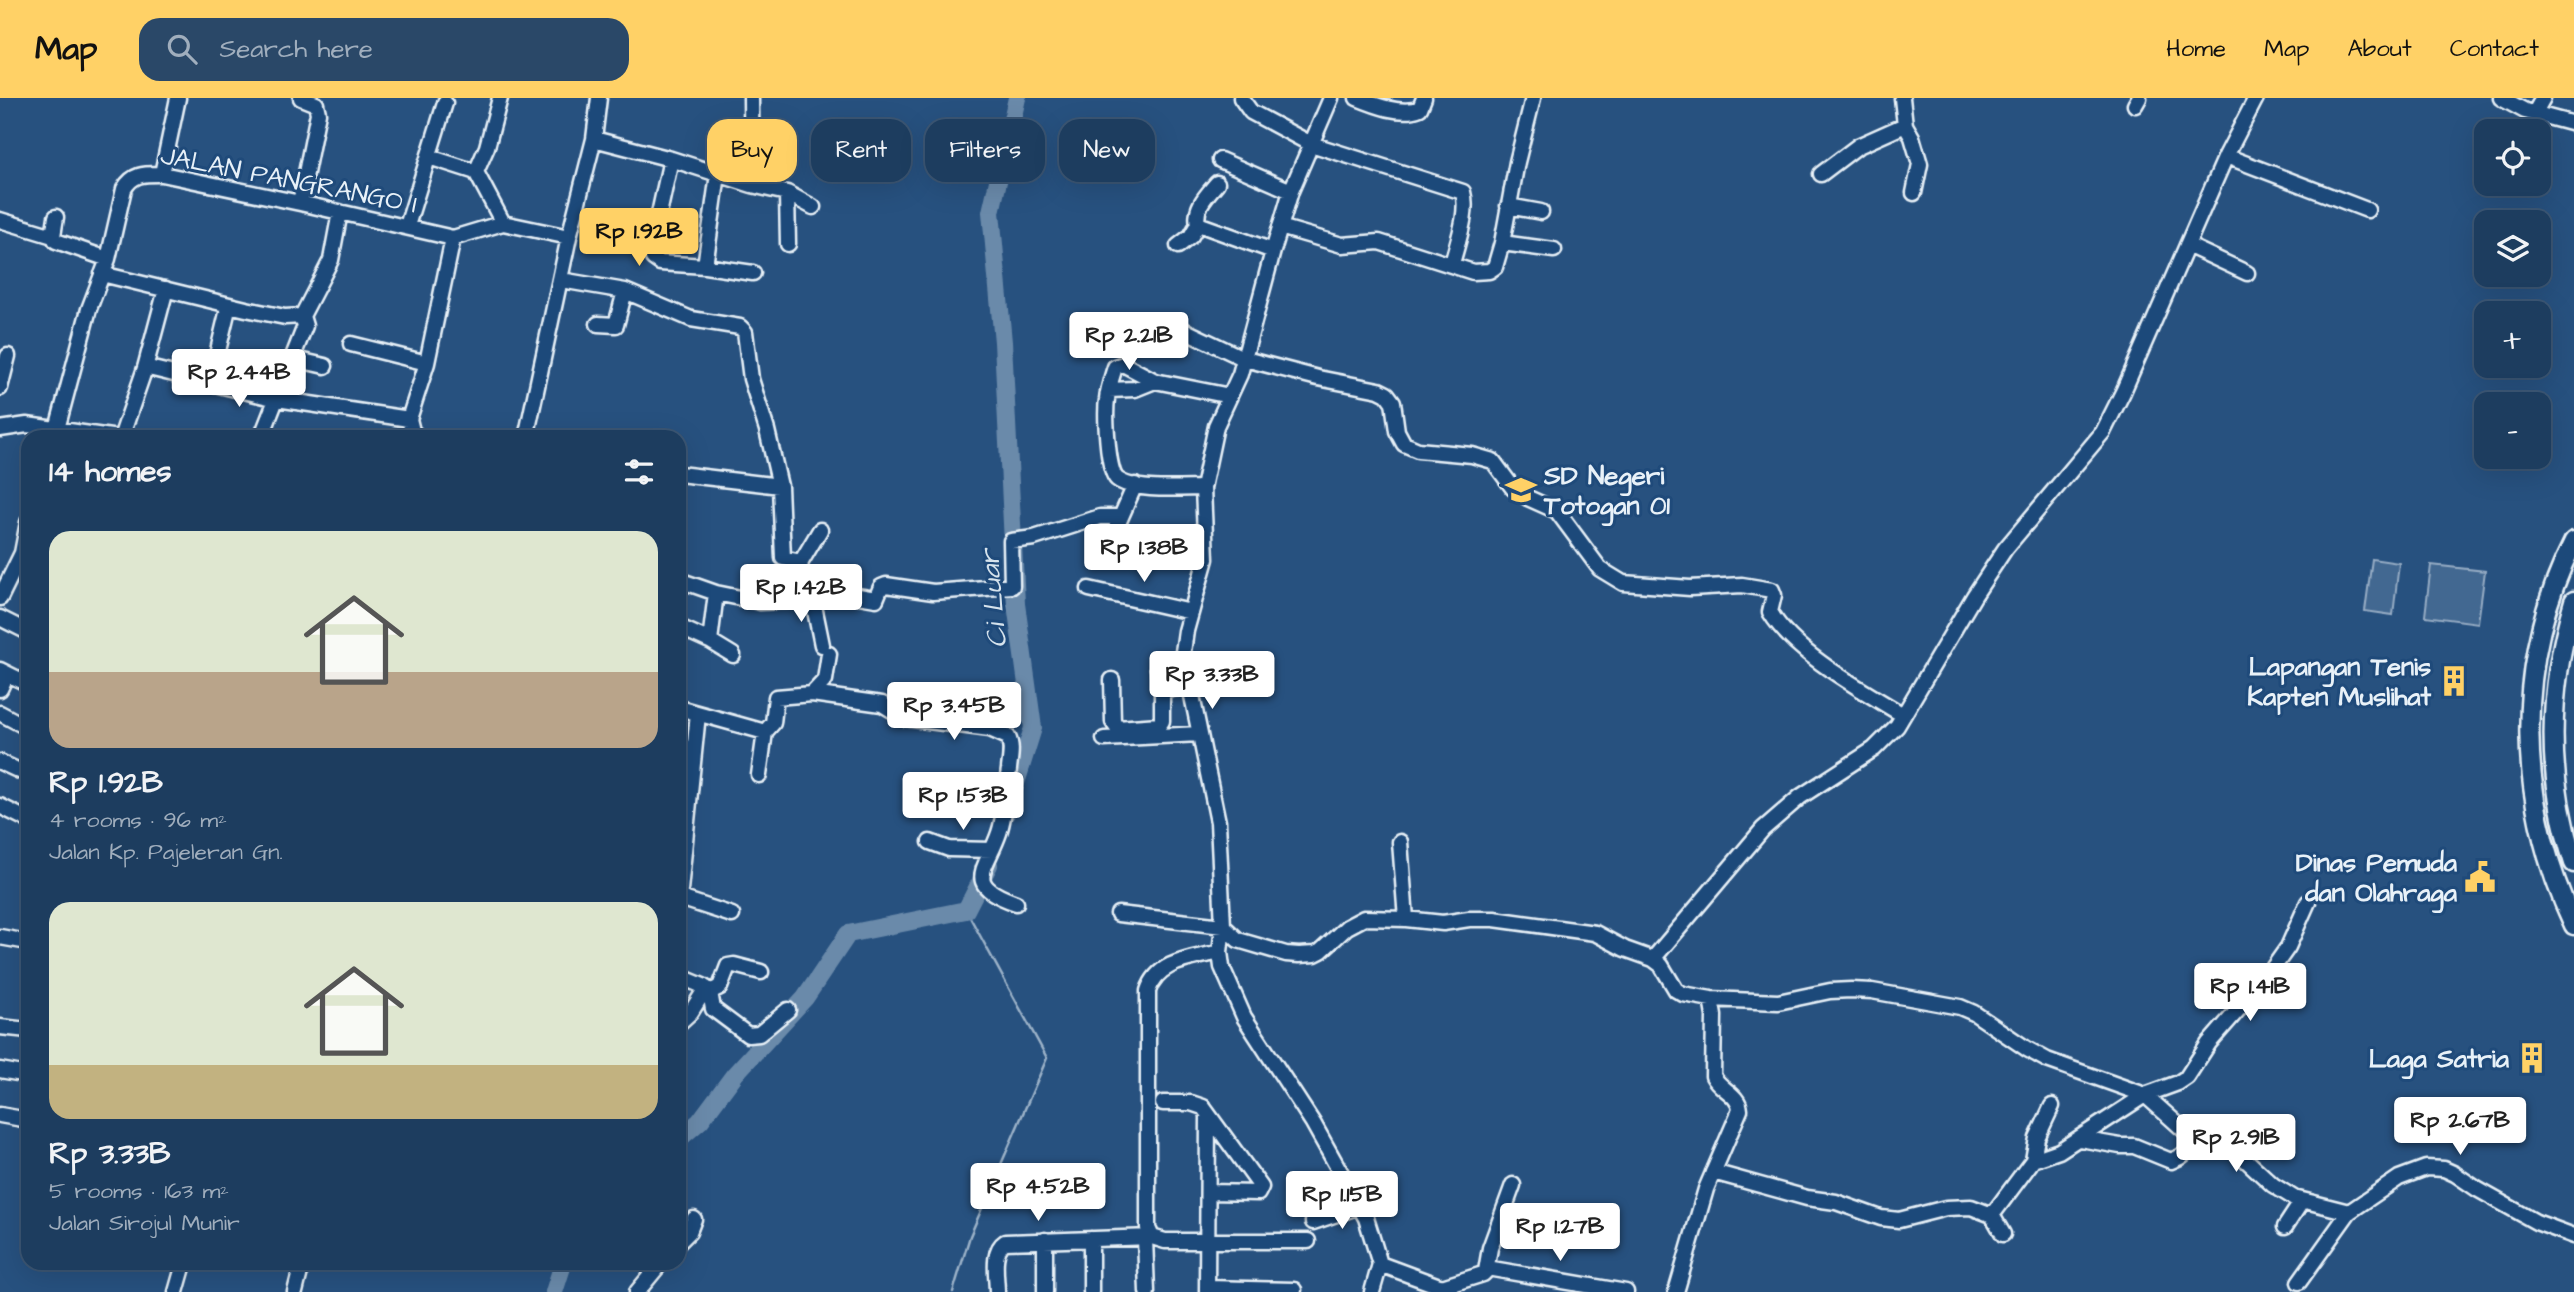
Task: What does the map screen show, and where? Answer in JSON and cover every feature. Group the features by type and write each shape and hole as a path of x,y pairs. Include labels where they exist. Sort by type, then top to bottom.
{"main road":[{"path":"2574,541 2552,590 2540,631 2530,692 2529,742 2536,815 2544,850 2558,892 2574,925"},
{"path":"2574,601 2557,668 2553,719 2554,769 2574,863"}],"street":[{"path":"162,174 178,98"},
{"path":"300,203 318,113 316,104 301,98"},
{"path":"476,172 487,147 500,98"},
{"path":"528,430 569,237 594,139 599,98"},
{"path":"751,98 752,185"},
{"path":"1241,98 1251,112 1311,144 1463,192 1463,216 1452,264"},
{"path":"1331,98 1292,191 1273,251 1245,359 1216,426 1203,488 1206,559 1183,652 1218,822 1223,926 1220,952 1224,976 1244,1017 1313,1123 1360,1206 1373,1234 1380,1264 1372,1292"},
{"path":"1357,98 1409,111 1420,108 1423,98"},
{"path":"1280,227 1342,246 1379,242 1472,272 1489,271 1495,267 1502,243 1533,98"},
{"path":"1902,98 1905,125 1912,137 1920,164 1914,193"},
{"path":"1653,959 1763,829 1800,797 1874,749 1897,726 1974,596 2005,550 2103,432 2226,156 2256,98"},
{"path":"2501,98 2534,114 2574,124"},
{"path":"2534,114 2543,98"},
{"path":"407,226 445,103"},
{"path":"1821,174 1858,146 1905,125"},
{"path":"594,139 707,170"},
{"path":"2226,156 2367,210"},
{"path":"429,157 476,172 503,222"},
{"path":"671,159 652,254 660,263 705,265 753,273"},
{"path":"1220,160 1292,191"},
{"name":"JALAN PANGRANGO I","path":"47,430 108,259 124,189 130,179 139,174 162,174 453,238"},
{"path":"705,265 717,182"},
{"path":"743,182 787,193 813,207"},
{"path":"1178,246 1191,236 1198,224 1196,217 1199,206 1217,183"},
{"path":"787,193 788,244"},
{"path":"1508,206 1541,212"},
{"path":"302,317 331,260 340,212"},
{"path":"53,236 56,218"},
{"path":"0,220 53,236 56,241 108,259"},
{"path":"412,430 409,419 426,363 453,238 503,222 569,237"},
{"path":"1198,224 1273,251"},
{"path":"1502,243 1554,250"},
{"path":"2187,245 2247,273"},
{"path":"102,274 229,305 285,317 302,317"},
{"path":"561,280 625,291 691,319 740,327 745,331 751,379 767,430 780,486 783,558 801,562"},
{"path":"117,430 145,368 166,289"},
{"path":"598,324 616,325 625,291"},
{"path":"210,384 229,305"},
{"path":"264,430 306,326 302,317"},
{"path":"1171,324 1245,359 1318,379 1370,387 1387,394 1393,402 1397,431 1404,444 1418,450 1472,455 1493,461 1513,488 1557,511 1600,569 1623,583 1690,588 1742,585 1772,590 1774,595 1770,612 1780,625 1829,669 1903,715"},
{"path":"351,344 426,363"},
{"path":"0,388 8,356"},
{"path":"294,359 325,366"},
{"path":"1203,488 1135,485 1118,480 1112,471 1108,430 1109,390 1115,367 1119,364 1155,381 1230,396"},
{"path":"145,368 277,400 409,419"},
{"path":"1109,390 1135,389 1155,381"},
{"path":"0,428 12,426 40,430"},
{"path":"686,475 780,486"},
{"path":"1110,544 1135,485"},
{"path":"686,582 716,593 778,603 843,593 876,599 881,587 886,585 933,592 1012,586 1011,541 1034,538 1100,517 1121,517"},
{"path":"812,694 825,680 826,650 799,576 801,562 820,530"},
{"path":"0,598 21,560"},
{"path":"1088,589 1191,612"},
{"path":"710,641 716,593"},
{"path":"0,618 21,627"},
{"path":"686,630 733,655"},
{"path":"1112,680 1114,722 1117,728 1159,725 1162,721 1162,691 1158,668"},
{"path":"0,689 4,672 21,680"},
{"path":"1162,691 1189,686"},
{"path":"759,775 765,732 773,723 775,697 812,694 882,704 905,718 990,729 1008,737 1011,746 1006,804 992,850 984,863 983,877 994,895 1016,903"},
{"path":"686,710 765,732"},
{"path":"0,713 21,724"},
{"path":"686,831 698,714"},
{"path":"1104,739 1199,734"},
{"path":"0,762 21,772"},
{"path":"0,806 21,816"},
{"path":"930,842 949,849 992,850"},
{"path":"1400,842 1406,919"},
{"path":"686,901 732,915"},
{"path":"2033,1160 2059,1151 2145,1095 2187,1077 2210,1043 2266,978 2288,947 2308,902"},
{"path":"1118,914 1223,926 1238,940 1286,954 1299,955 1321,951 1347,926 1364,918 1443,923 1494,919 1586,930 1653,959 1661,965 1676,990 1682,994 1711,999 1778,1002 1830,990 1852,990 1899,995 1960,1007 1974,1013 2047,1060 2145,1095 2184,1129 2220,1136 2283,1192 2302,1201 2349,1212"},
{"path":"0,937 21,941"},
{"path":"1147,1292 1148,991 1158,972 1173,964 1220,952"},
{"path":"686,1017 708,990 720,987 728,966 761,972"},
{"path":"686,979 708,990"},
{"path":"708,990 713,1010 748,1035 758,1034 788,1010"},
{"path":"1676,1292 1713,1172 1740,1110 1738,1100 1715,1082 1713,1076 1714,1016 1711,999"},
{"path":"0,1027 21,1029"},
{"path":"0,1070 21,1074"},
{"path":"1163,1103 1198,1104 1208,1112 1261,1187 1258,1193 1209,1192"},
{"path":"1992,1215 2033,1160 2037,1138 2052,1106"},
{"path":"1208,1112 1207,1290 1294,1290"},
{"path":"0,1115 21,1119"},
{"path":"2080,1139 2134,1146 2171,1161 2209,1135"},
{"path":"1208,1144 1229,1143"},
{"path":"2299,1282 2349,1212 2399,1178 2426,1168 2444,1169 2536,1222 2574,1236"},
{"path":"1713,1172 1807,1198 1836,1202 1881,1219 1907,1219 1955,1206 1971,1207 1992,1215 2003,1234"},
{"path":"1380,1264 1442,1290 1477,1277 1486,1271 1490,1248 1513,1185"},
{"path":"2285,1227 2302,1201"},
{"path":"1314,1222 1360,1206"},
{"path":"686,1235 694,1219"},
{"path":"997,1292 997,1253 999,1245 1005,1242 1149,1238 1209,1242 1308,1241"},
{"path":"1091,1239 1091,1292"},
{"path":"1045,1241 1045,1292"},
{"path":"1487,1268 1626,1292"},
{"path":"176,1292 182,1270"},
{"path":"295,1292 300,1270"},
{"path":"637,1292 655,1270"}],"shaded area":[{"path":"2372,559 2399,563 2393,615 2365,611"},
{"path":"2431,565 2485,571 2478,623 2425,616"}],"waterway":[{"name":"Ci Luar","path":"1007,812 1033,728 1016,604 1003,342 991,212 1017,98"},
{"name":"Ci Luar","path":"686,1133 700,1121 735,1074 805,998 848,934 966,910 989,865"},
{"path":"953,1292 970,1236 1047,1058 966,910"},
{"name":"Ci Luar","path":"554,1292 561,1270"}],"place":[{"name":"SD Negeri Totogan 01","path":"1521,490"},
{"name":"Lapangan Tenis Kapten Muslihat","path":"2454,681"},
{"name":"Dinas Pemuda dan Olahraga","path":"2480,877"},
{"name":"Laga Satria","path":"2532,1058"}]}
